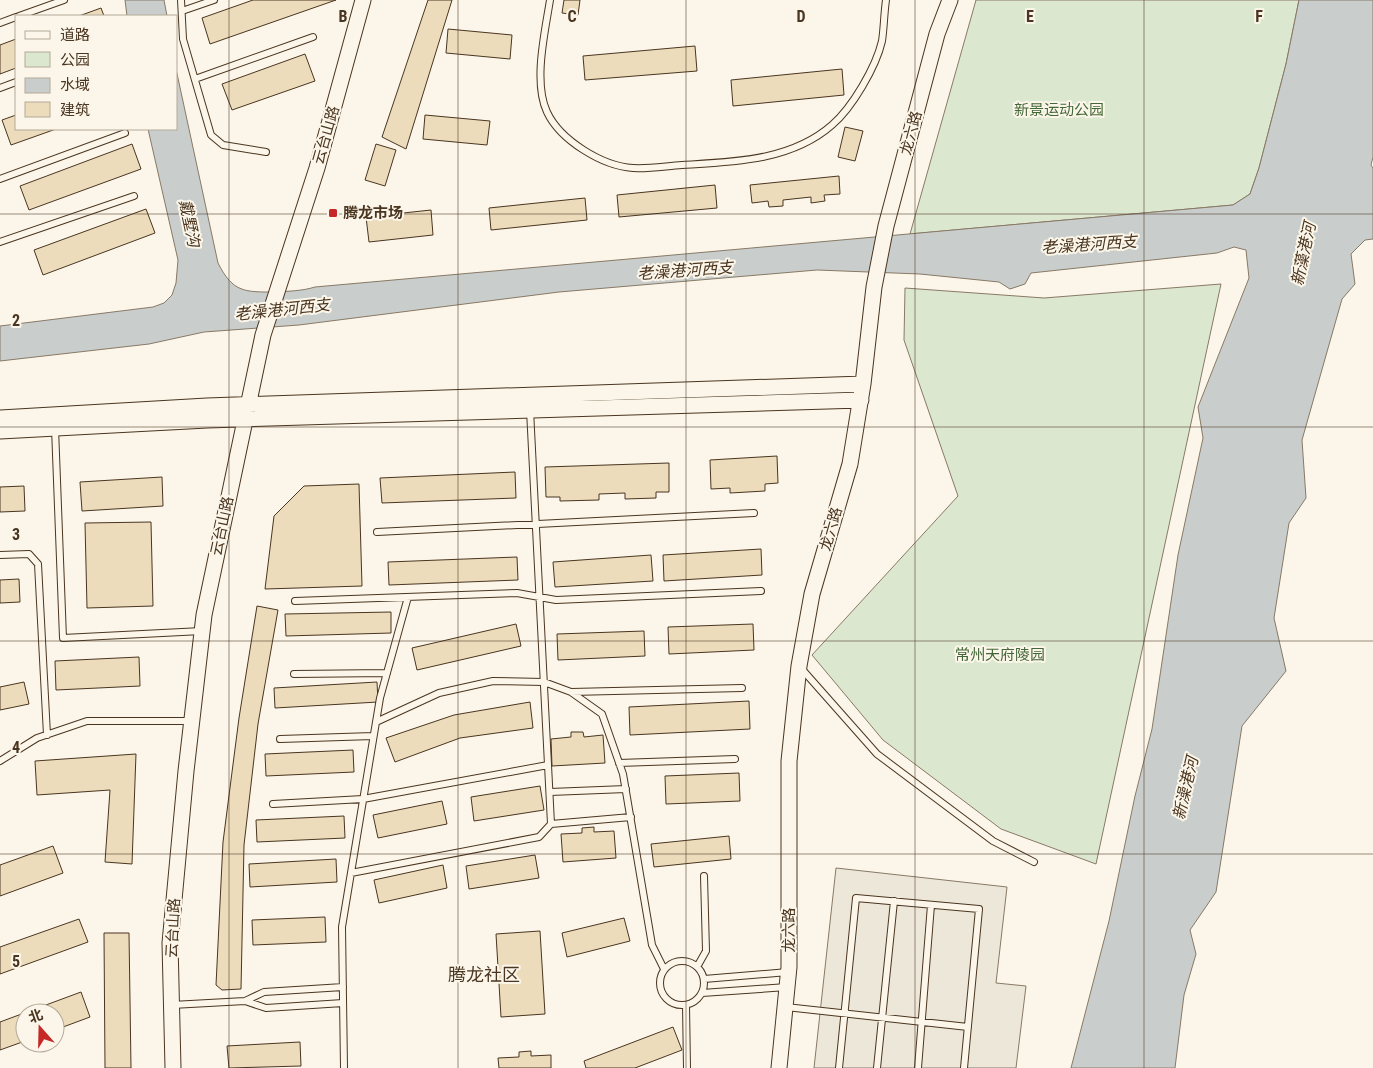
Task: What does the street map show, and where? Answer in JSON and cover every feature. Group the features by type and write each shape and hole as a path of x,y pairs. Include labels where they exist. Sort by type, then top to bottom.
{"street":[{"name":"云台山路","path":"173,1068 170,943 191,721 204,615 245,412 263,335 317,168 363,0"},
{"name":"龙六路","path":"779,1068 788,979 789,761 799,666 812,594 850,464 861,400 874,287 886,226 938,34 950,0"},
{"path":"0,431 245,412 863,384"},
{"path":"0,418 245,412 530,410 861,400"}],"lane":[{"path":"23,15 64,0"},
{"path":"181,0 184,39 211,135 223,145 266,152"},
{"path":"182,11 214,0"},
{"path":"550,0 542,54 542,91 547,112 560,130 580,148 606,161 632,168 734,162 784,152 810,141 833,125 855,100 881,43 886,0"},
{"path":"0,23 15,18"},
{"path":"195,80 313,38"},
{"path":"0,88 15,82"},
{"path":"0,179 126,133"},
{"path":"0,242 134,196"},
{"path":"530,410 551,824"},
{"path":"55,428 63,638 202,631"},
{"path":"377,532 754,513"},
{"path":"0,555 29,554 38,564 47,735"},
{"path":"295,601 517,593 556,600 761,591"},
{"path":"344,1068 342,927 380,698 408,597"},
{"path":"799,666 878,754 992,841 1034,862"},
{"path":"294,674 387,673"},
{"path":"376,722 439,693 493,681 544,682 571,692 602,714 626,789 652,945 664,970"},
{"path":"571,692 742,688"},
{"path":"0,761 37,738 87,721 191,721"},
{"path":"280,739 373,736"},
{"path":"619,763 735,759"},
{"path":"273,804 363,799 548,765"},
{"path":"550,792 626,789"},
{"path":"351,873 539,836 551,824 631,817"},
{"path":"697,966 706,951 704,876"},
{"path":"839,1068 856,898 979,909 964,1068"},
{"path":"877,1068 894,901"},
{"path":"918,1068 931,905"},
{"path":"677,961 697,966 704,979 702,993 698,999 686,1005 678,1006 670,1003 661,992 659,984 660,976 664,970 669,964 677,961"},
{"path":"704,979 788,979"},
{"path":"702,993 788,979"},
{"path":"245,1001 264,992 343,987"},
{"path":"172,1004 245,1001 266,1008 343,1003"},
{"path":"686,1005 687,1068"},
{"path":"785,1007 968,1028"}],"green space":[{"name":"新景运动公园","path":"976,0 1299,0 1286,64 1259,168 1250,194 1233,205 910,234"},
{"name":"常州天府陵园","path":"1221,284 1096,864 1001,829 883,740 812,655 958,496 904,340 905,288 1044,298"}],"shaded area":[{"path":"836,868 1007,887 996,983 1026,986 1016,1068 814,1068"}],"water":[{"path":"125,0 164,0 167,15 127,15"},
{"path":"1299,0 1373,0 1373,157 1371,165 1373,168 1373,239 1365,240 1351,254 1355,284 1342,299 1302,440 1306,498 1289,523 1274,618 1286,671 1242,726 1216,892 1190,930 1196,954 1184,995 1175,1068 1071,1068 1109,921 1135,796 1152,729 1178,555 1203,438 1198,407 1249,278 1246,250 1234,247 1217,253 1031,273 1025,284 1010,289 999,282 920,274 817,270 559,292 299,325 204,332 149,344 0,361 0,326 153,307 164,303 172,295 176,283 178,260 148,130 178,130 178,78 218,263 229,280 241,289 256,292 276,292 1233,205 1250,194 1259,168 1286,64"}],"building":[{"path":"253,0 336,0 210,44 202,18"},
{"path":"428,0 452,0 406,149 382,137"},
{"path":"564,0 580,0 578,15 562,13"},
{"path":"101,8 104,15 82,15"},
{"path":"448,29 512,35 510,59 446,53"},
{"path":"15,39 15,68 0,74 0,45"},
{"path":"695,46 697,71 585,80 583,56"},
{"path":"305,54 315,81 232,110 222,84"},
{"path":"842,69 844,95 733,106 731,80"},
{"path":"15,115 15,130 53,130 11,145 2,120"},
{"path":"425,115 490,121 487,145 423,139"},
{"path":"845,127 863,131 855,161 838,157"},
{"path":"132,144 141,169 29,210 20,186"},
{"path":"376,144 396,150 385,186 365,180"},
{"path":"839,176 840,194 824,195 825,201 811,203 811,197 783,200 783,206 769,207 768,201 752,203 750,185"},
{"path":"715,185 717,208 619,217 617,195"},
{"path":"585,198 587,220 491,230 489,208"},
{"path":"146,209 155,233 43,275 34,250"},
{"path":"431,210 433,235 369,242 366,217"},
{"path":"777,456 778,483 765,484 765,491 730,493 730,488 711,489 710,460"},
{"path":"669,463 669,492 656,492 656,498 625,499 625,493 599,494 599,500 560,501 560,497 546,497 545,467"},
{"path":"515,472 516,498 382,503 380,478"},
{"path":"162,477 163,506 82,511 80,482"},
{"path":"359,484 362,586 265,589 274,516 304,486"},
{"path":"24,486 25,511 0,512 0,487"},
{"path":"151,522 153,606 87,608 85,523"},
{"path":"761,549 762,575 664,581 663,555"},
{"path":"651,555 653,581 555,587 553,562"},
{"path":"517,557 518,580 389,585 388,562"},
{"path":"19,579 20,602 0,603 0,580"},
{"path":"257,606 278,610 258,724 244,845 241,989 222,990 216,985 223,842 239,718"},
{"path":"391,612 391,633 286,636 285,614"},
{"path":"516,624 521,646 417,670 412,648"},
{"path":"753,624 754,650 669,654 668,627"},
{"path":"644,631 645,656 558,660 557,634"},
{"path":"139,657 140,686 56,690 55,661"},
{"path":"24,682 29,704 0,710 0,687"},
{"path":"377,682 378,702 275,708 274,688"},
{"path":"749,701 750,729 630,735 629,707"},
{"path":"530,702 533,728 460,738 395,762 386,738 454,715"},
{"path":"571,732 583,732 584,737 603,735 605,763 552,766 551,739 571,737"},
{"path":"353,750 354,772 266,776 265,754"},
{"path":"136,754 132,864 105,862 110,790 37,795 35,761"},
{"path":"739,773 740,801 666,804 665,776"},
{"path":"540,786 544,810 474,821 471,797"},
{"path":"442,801 447,824 378,838 373,815"},
{"path":"344,816 345,838 257,842 256,820"},
{"path":"594,827 594,832 614,831 616,858 563,862 561,834 582,833 582,828"},
{"path":"729,836 731,859 654,867 651,844"},
{"path":"53,846 63,873 0,896 0,865"},
{"path":"535,855 539,878 469,889 466,866"},
{"path":"336,859 337,882 250,887 249,864"},
{"path":"443,865 447,888 379,903 374,880"},
{"path":"325,917 326,942 253,945 252,920"},
{"path":"624,918 630,941 567,957 562,933"},
{"path":"79,919 88,942 0,974 0,947"},
{"path":"540,931 545,1014 501,1017 496,934"},
{"path":"104,933 129,933 131,1068 105,1068"},
{"path":"81,992 90,1017 65,1026 65,1003 51,1003"},
{"path":"15,1016 15,1045 0,1050 0,1022"},
{"path":"673,1027 682,1050 635,1068 586,1068 584,1061"},
{"path":"300,1042 301,1066 229,1068 227,1046"},
{"path":"531,1051 531,1056 551,1055 551,1068 499,1068 498,1058 519,1057 519,1052"}],"place":[{"name":"腾龙市场","path":"333,213"}],"district":[{"name":"腾龙社区","path":"484,975"}],"water label":[{"name":"戴墅沟","path":"190,223"},
{"name":"老澡港河西支","path":"1089,244"},
{"name":"新藻港河","path":"1303,254"},
{"name":"老澡港河西支","path":"685,270"},
{"name":"老澡港河西支","path":"282,309"},
{"name":"新澡港河","path":"1185,788"}]}
